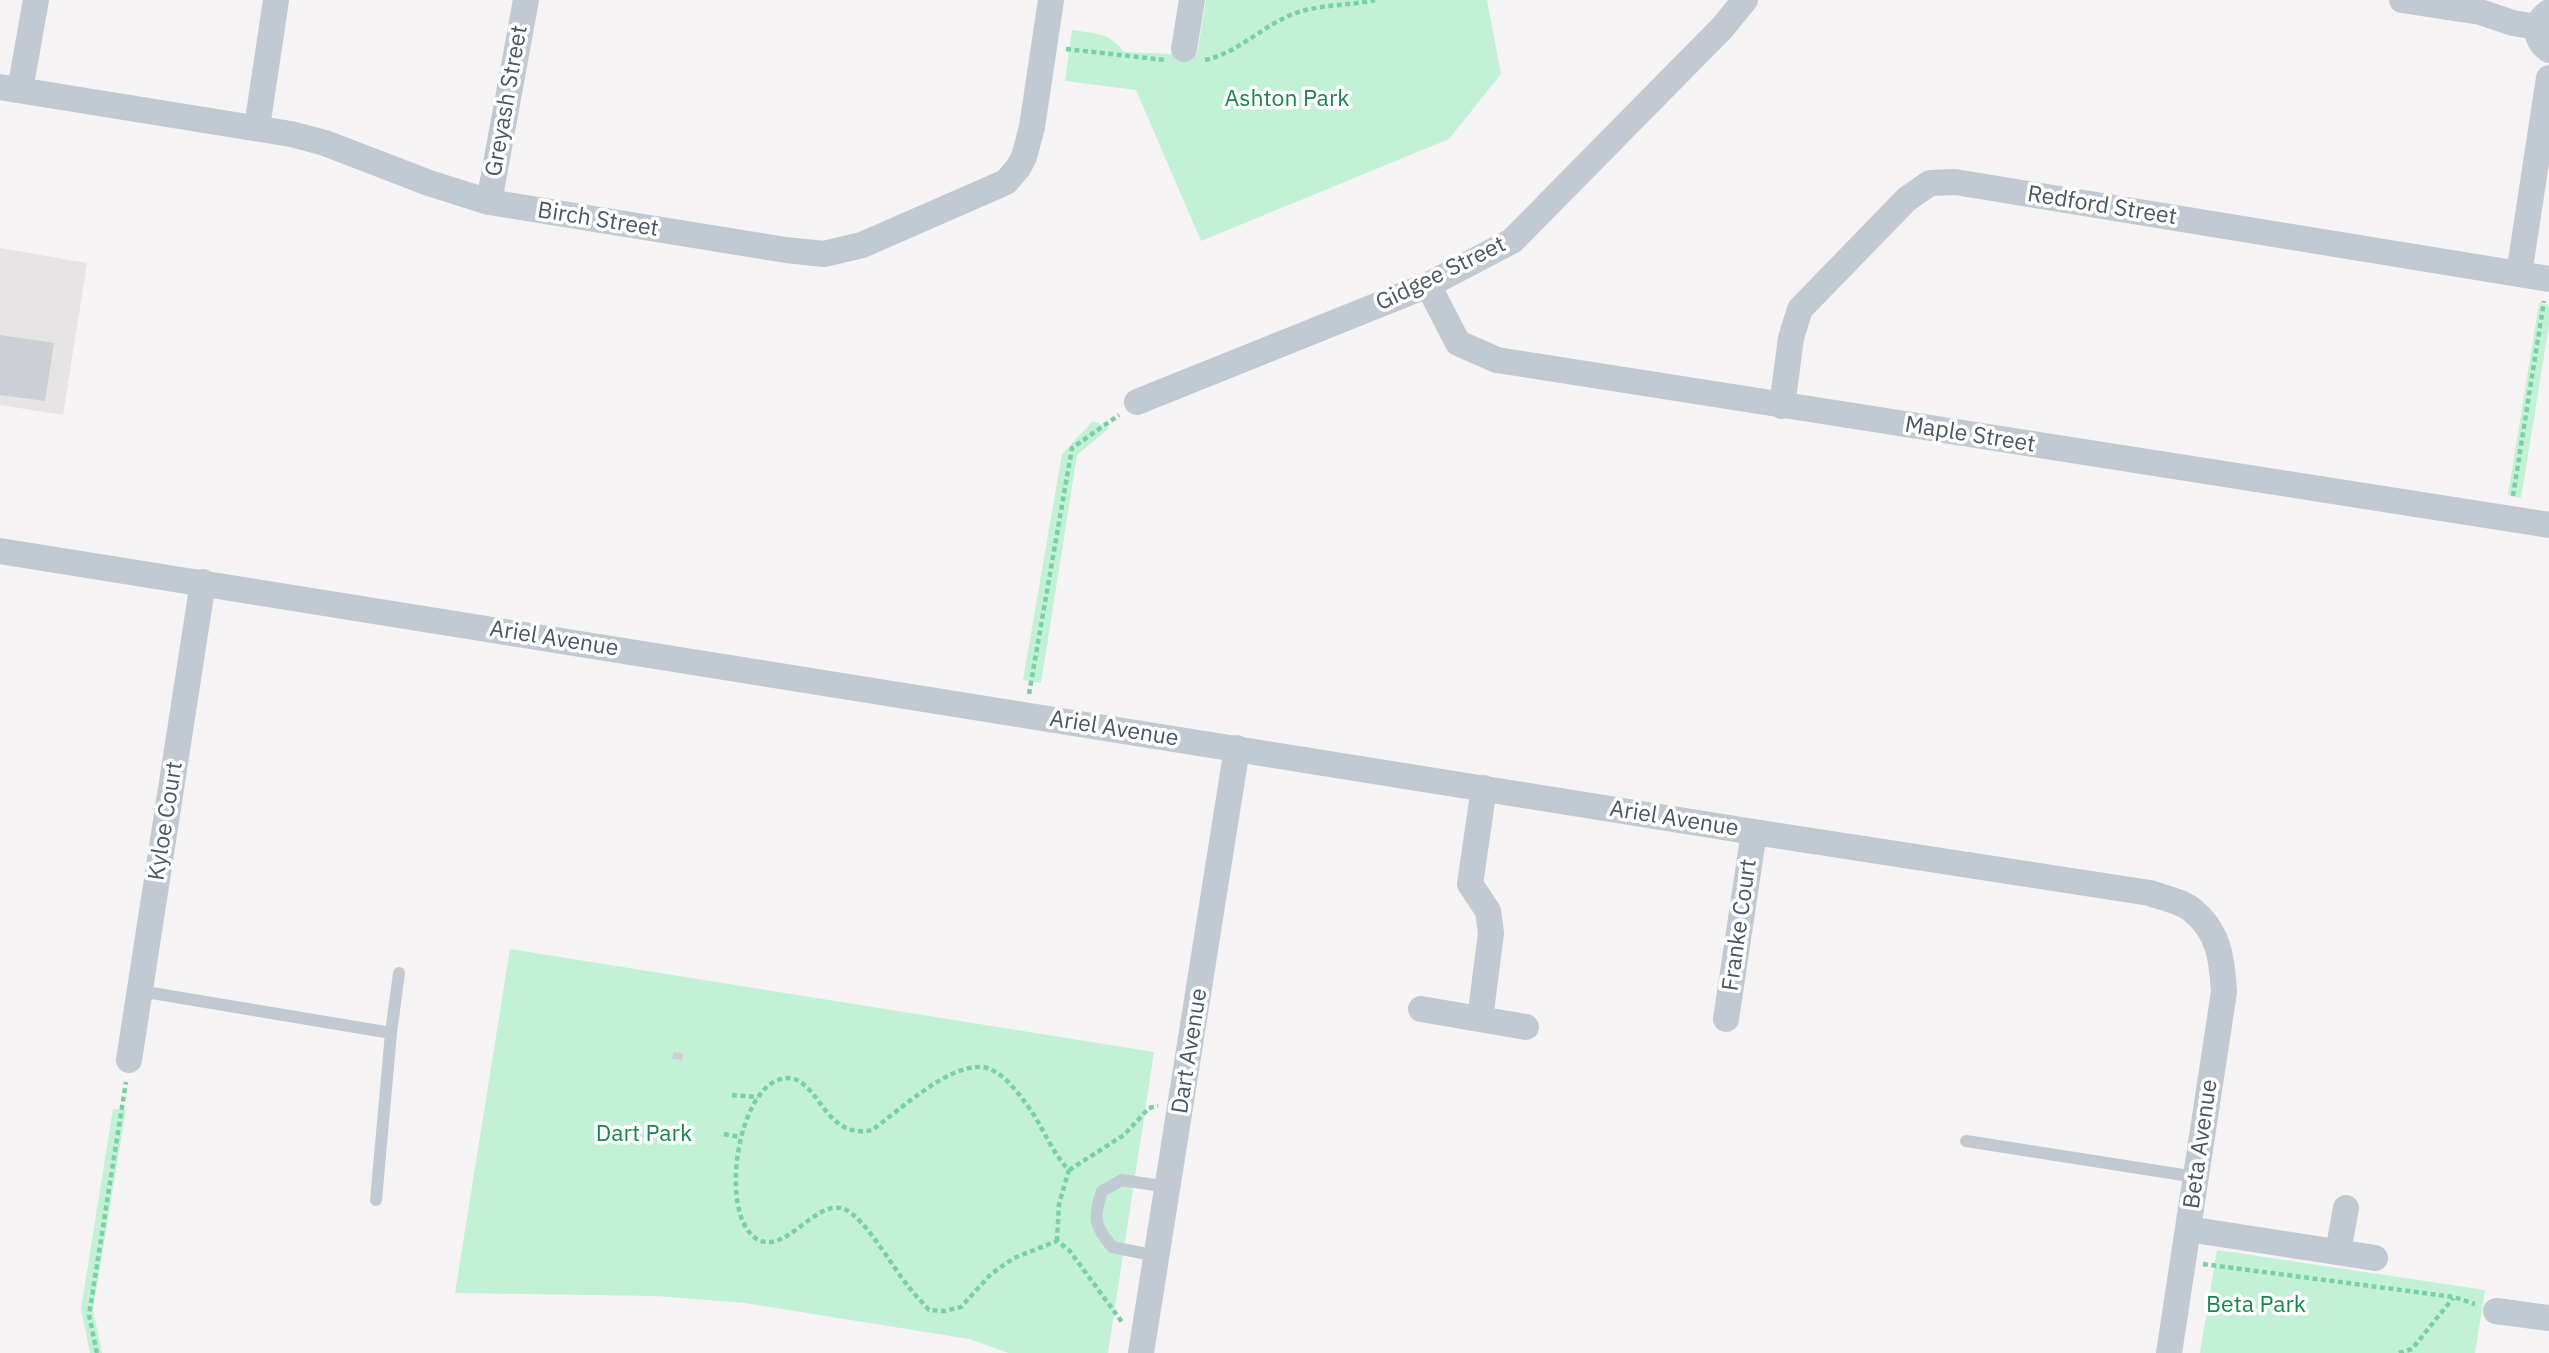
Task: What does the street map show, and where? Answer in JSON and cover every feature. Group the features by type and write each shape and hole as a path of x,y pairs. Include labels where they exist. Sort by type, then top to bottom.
{"street":[{"path":"10,88 36,0"},
{"path":"257,127 276,0"},
{"name":"Greyash Street","path":"489,202 526,0"},
{"name":"Birch Street","path":"10,88 257,127 325,143 429,183 489,202 810,253 838,252 862,245 1006,181 1018,168 1024,157 1031,127 1051,0"},
{"path":"1184,49 1192,0"},
{"name":"Gidgee Street","path":"1137,402 1428,285 1512,241 1723,27 1745,0"},
{"path":"2402,0 2480,12 2545,30"},
{"path":"2519,274 2549,78"},
{"name":"Redford Street","path":"1782,406 1791,338 1800,309 1908,199 1930,183 1955,182 2548,279"},
{"name":"Maple Street","path":"1428,285 1458,343 1497,360 2549,526"},
{"name":"Ariel Avenue","path":"0,551 2150,893 2190,908 2215,935"},
{"name":"Kyloe Court","path":"129,1060 203,582"},
{"name":"Dart Avenue","path":"1141,1350 1237,748"},
{"path":"1479,1019 1491,933 1488,911 1470,884 1484,788"},
{"name":"Franke Court","path":"1726,1019 1754,832"},
{"name":"Beta Avenue","path":"2169,1353 2224,992 2222,959 2215,935"},
{"path":"1420,1009 1526,1027"},
{"path":"2338,1252 2346,1208"},
{"path":"2188,1229 2375,1258"},
{"path":"2496,1311 2549,1318"}],"lane":[{"path":"376,1200 399,973"},
{"path":"140,991 391,1033"},
{"path":"1966,1141 2196,1177"},
{"path":"1158,1256 1112,1247 1099,1231 1095,1213 1102,1191 1122,1180 1168,1187"}],"path":[{"path":"2509,518 2548,279"},
{"path":"1026,715 1072,449 1137,402"},
{"path":"97,1353 89,1315 129,1060"},
{"path":"1057,1241 1014,1258 991,1274 961,1307 945,1311 929,1310 908,1287 858,1218 845,1209 832,1207 783,1237 766,1241 753,1236 741,1215 735,1167 745,1121 758,1097 769,1084 780,1079 794,1078 807,1086 831,1119 859,1133 872,1130 958,1069 989,1068 1017,1090 1049,1139 1058,1159 1069,1170"},
{"path":"732,1095 758,1097"},
{"path":"1057,1241 1059,1204 1069,1170 1125,1135 1149,1108 1181,1106"},
{"path":"724,1134 740,1138"},
{"path":"1057,1241 1069,1250 1141,1350"},
{"path":"2184,1262 2454,1297 2496,1311"},
{"path":"2399,1353 2412,1349 2454,1297"}],"shaded area":[{"path":"0,248 87,263 63,415 0,405"}],"green space":[{"name":"Ashton Park","path":"1206,0 1487,0 1501,74 1449,139 1201,241 1136,90 1065,81 1072,30 1107,37 1124,52 1197,55"},
{"path":"2539,303 2549,305 2549,325 2521,498 2508,495"},
{"path":"1093,421 1109,428 1077,455 1041,683 1023,680 1062,454"},
{"name":"Dart Park","path":"510,949 1154,1052 1108,1353 1009,1353 969,1339 745,1303 657,1296 455,1293"},
{"path":"113,1109 126,1110 93,1310 102,1353 90,1353 81,1309"},
{"name":"Beta Park","path":"2217,1250 2485,1290 2475,1353 2200,1353"}],"building":[{"path":"0,335 54,343 45,401 0,395"},
{"path":"673,1052 683,1053 682,1060 672,1059"},
{"path":"660,1135 669,1137 668,1144 658,1142"}]}
